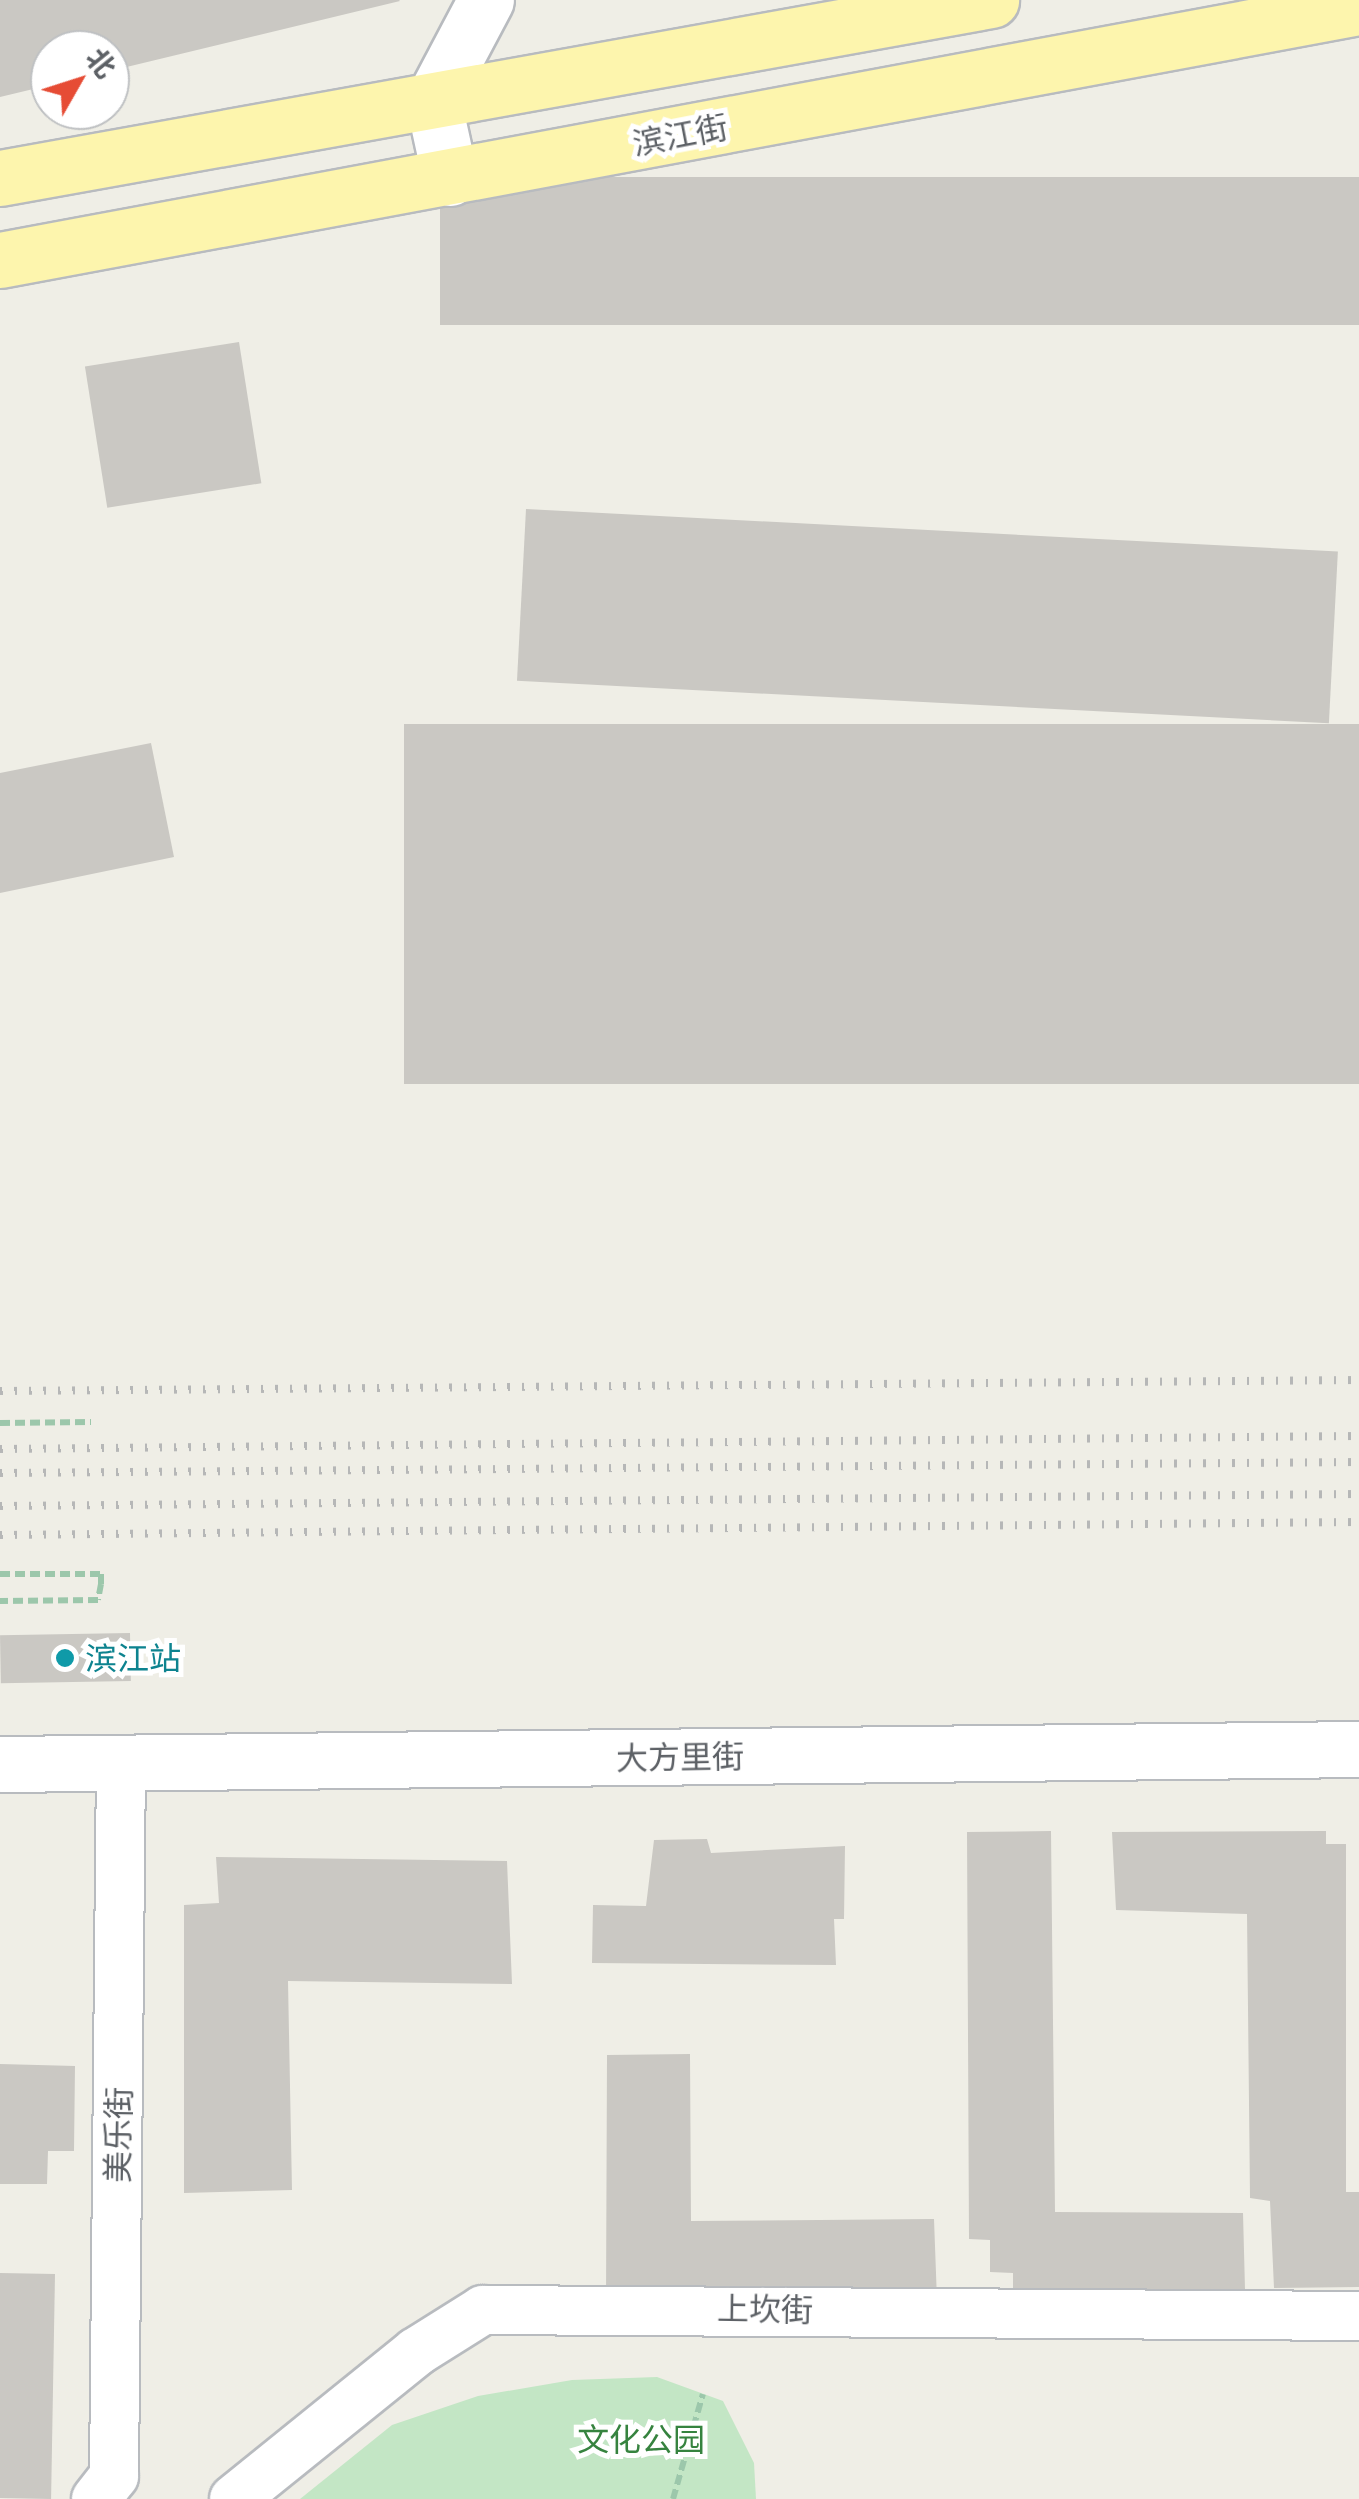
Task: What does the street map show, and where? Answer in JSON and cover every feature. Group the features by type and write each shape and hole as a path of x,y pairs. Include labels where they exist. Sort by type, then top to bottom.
{"main road":[{"path":"450,178 432,100 486,0"},
{"path":"0,178 990,0"},
{"name":"滨江街","path":"0,260 1359,7"},
{"name":"大方里街","path":"0,1786 121,1774 1359,1748"},
{"name":"大方里街","path":"0,1764 121,1774 1359,1776"}],"street":[{"name":"美乐街","path":"96,2499 114,2476 121,1774"},
{"name":"上坎街","path":"234,2499 416,2352 483,2310 1359,2316"}],"path":[{"path":"0,1422 91,1422"},
{"path":"0,1574 101,1574 98,1600 0,1601"},
{"path":"672,2499 704,2394"}],"green space":[{"name":"文化公园","path":"657,2377 723,2401 754,2463 756,2499 300,2499 392,2425 478,2396 572,2380"}],"building":[{"path":"0,0 400,1 130,66 130,30 30,30 30,90 0,97"},
{"path":"440,177 1359,177 1359,325 440,325"},
{"path":"239,342 261,483 107,508 85,366"},
{"path":"526,509 1338,552 1329,723 517,681"},
{"path":"404,724 1359,724 1359,1084 404,1084"},
{"path":"151,743 174,857 0,893 0,773"},
{"name":"滨江站","path":"130,1633 131,1681 1,1683 0,1635"},
{"path":"1051,1831 1055,2212 1243,2213 1245,2289 1013,2289 1013,2273 990,2272 990,2240 969,2239 967,1832"},
{"path":"1326,1831 1326,1844 1346,1844 1346,2192 1359,2192 1359,2287 1274,2288 1270,2201 1250,2198 1247,1914 1116,1910 1112,1832"},
{"path":"707,1839 711,1853 845,1846 844,1919 834,1919 836,1965 592,1963 593,1905 646,1906 654,1840"},
{"path":"216,1857 507,1861 512,1984 288,1981 292,2190 184,2193 184,1905 219,1903"},
{"path":"690,2054 691,2221 934,2219 937,2300 606,2301 607,2055"},
{"path":"0,2064 75,2066 74,2151 48,2151 47,2184 0,2184"},
{"path":"0,2273 55,2274 51,2499 0,2498"}],"railway":[{"path":"0,1391 1359,1380"},
{"path":"0,1449 1359,1436"},
{"path":"0,1473 1359,1462"},
{"path":"0,1506 1359,1494"},
{"path":"0,1535 1359,1522"}],"place":[{"name":"滨江站","path":"65,1658"}]}
